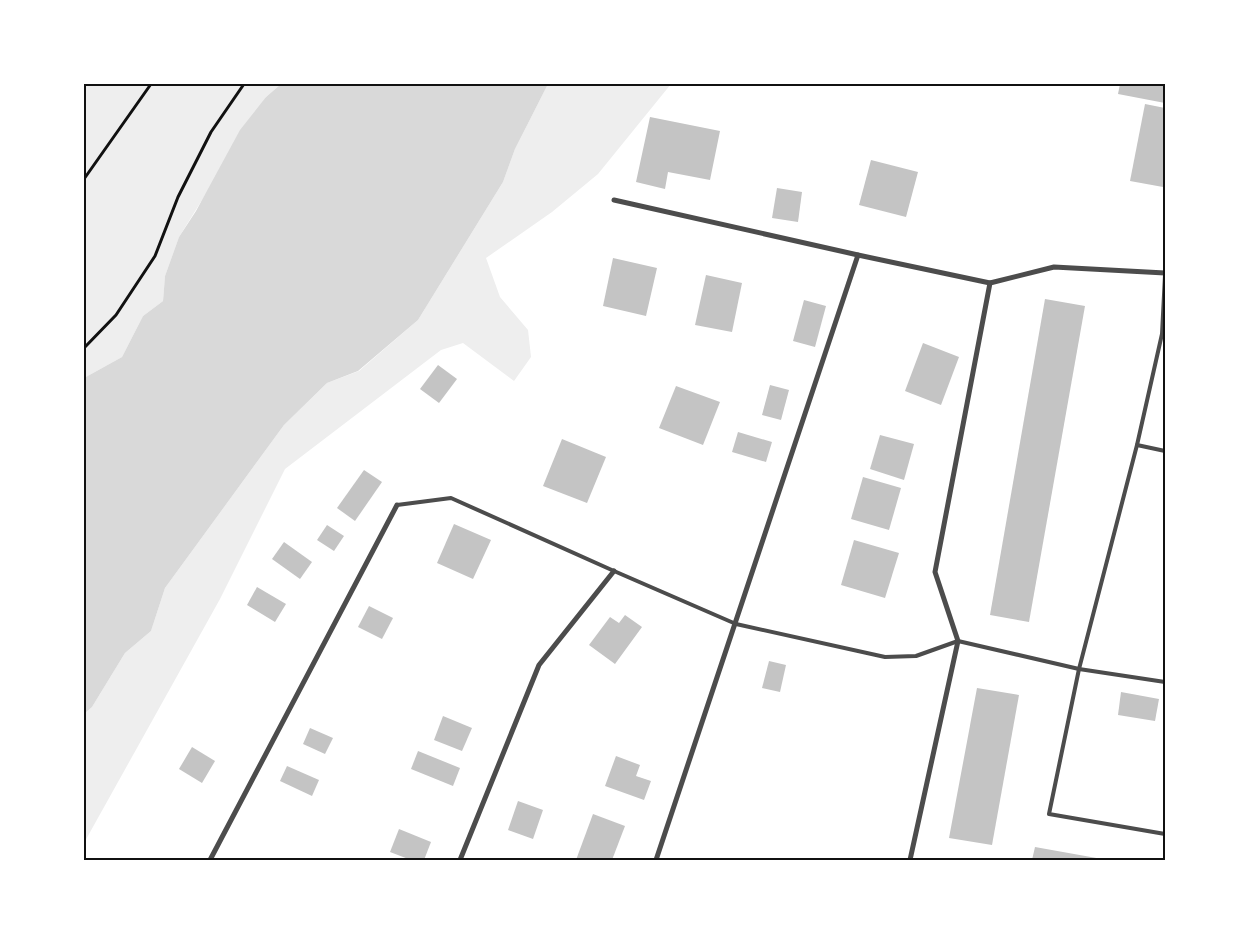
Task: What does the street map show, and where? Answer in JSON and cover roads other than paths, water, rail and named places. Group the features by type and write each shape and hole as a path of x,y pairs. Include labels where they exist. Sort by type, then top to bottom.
{"street":[{"path":"614,200 990,283 1054,267 1165,274"},
{"path":"656,860 858,255"},
{"path":"910,860 958,641 934,572 990,283"},
{"path":"210,860 397,505"},
{"path":"460,860 539,665 614,571"}],"lane":[{"path":"1165,274 1162,334 1137,445 1079,669 1050,814 1165,834"},
{"path":"1137,445 1165,451"},
{"path":"397,505 451,498 736,624 885,657 916,656 958,641 1079,669 1165,682"}]}
